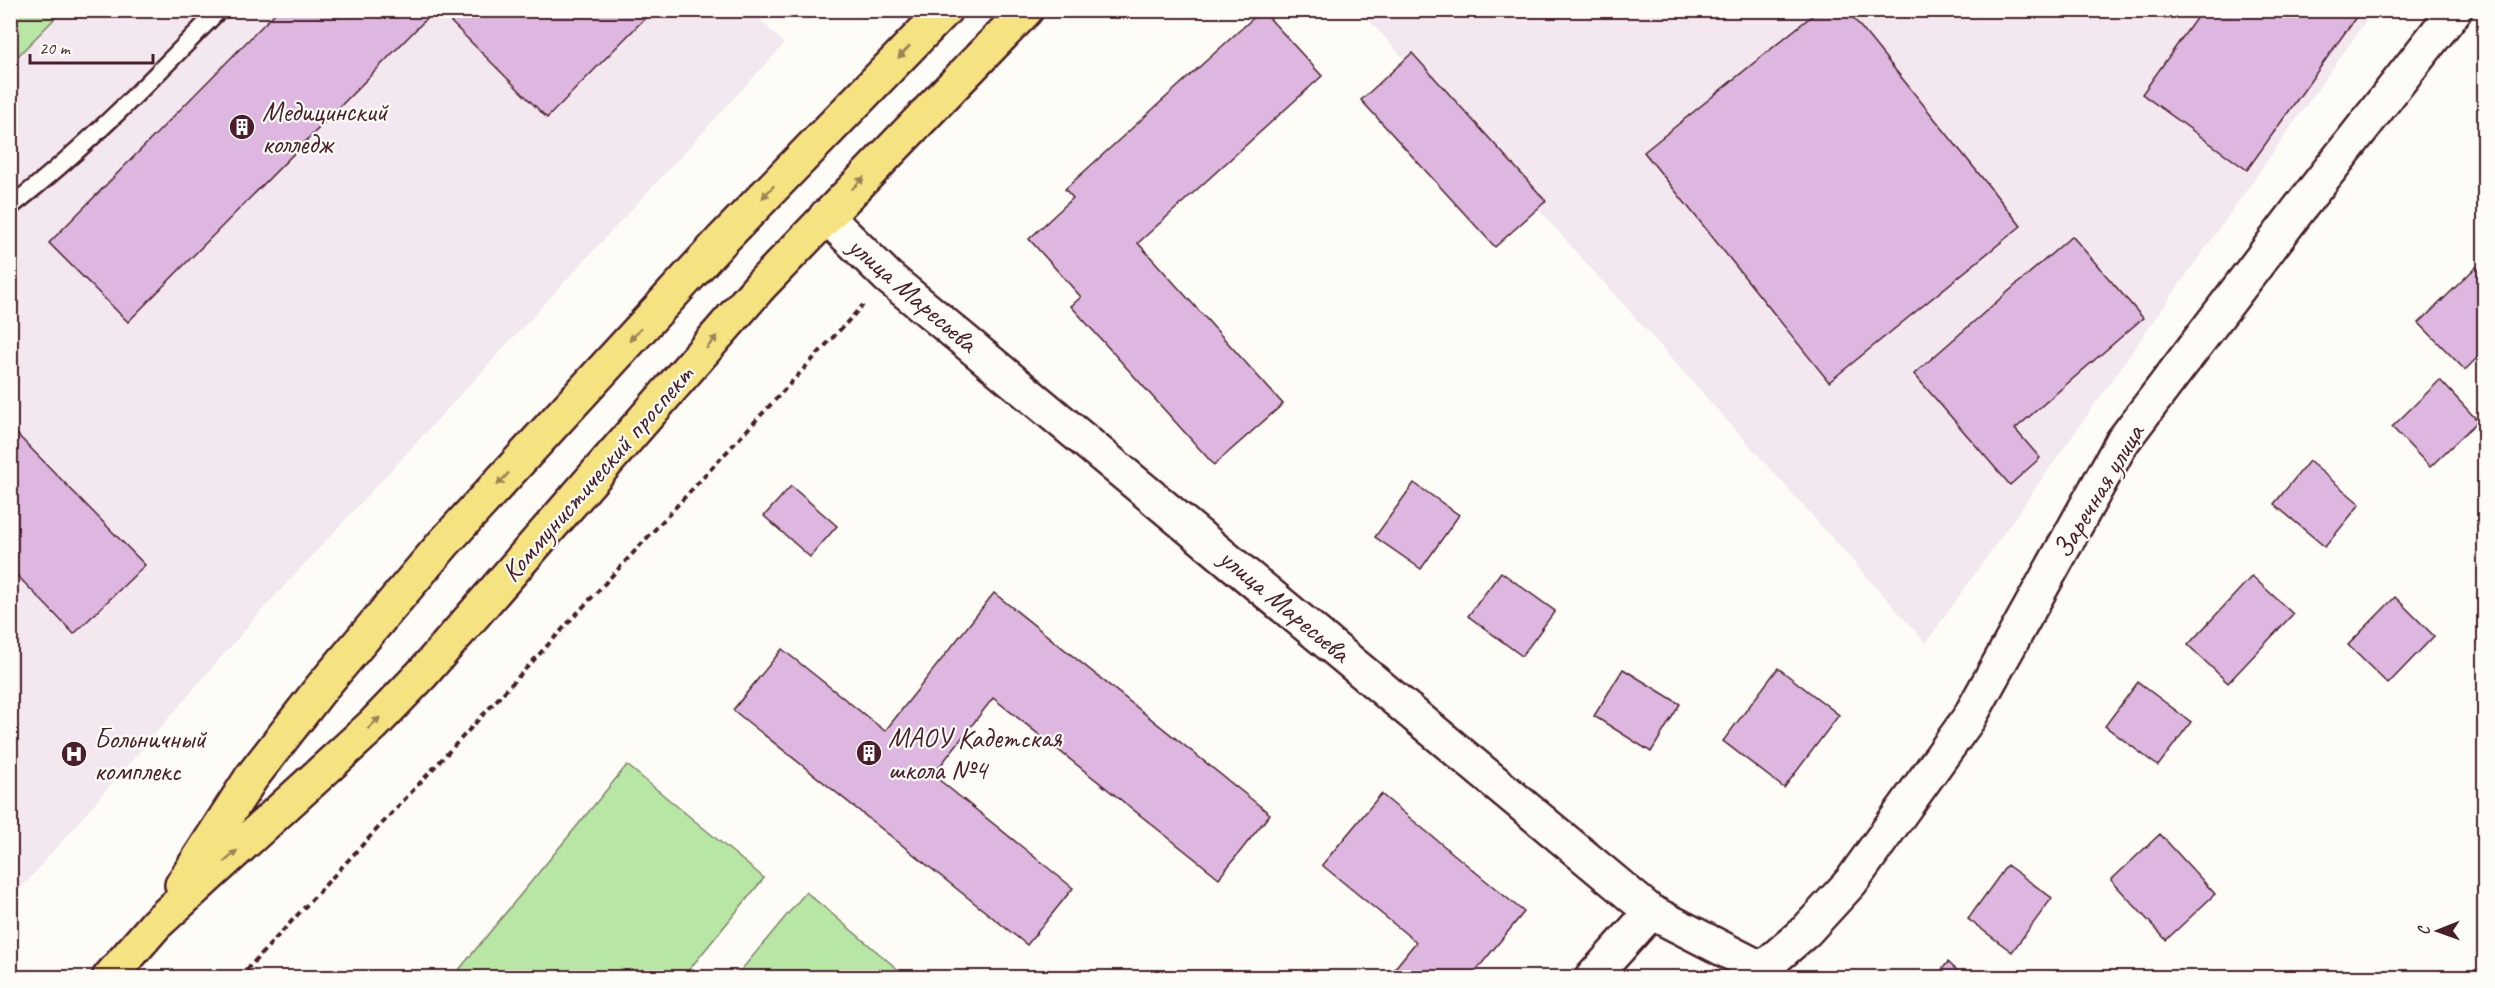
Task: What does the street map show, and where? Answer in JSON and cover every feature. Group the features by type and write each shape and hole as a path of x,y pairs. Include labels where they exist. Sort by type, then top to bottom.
{"main road":[{"name":"Коммунистический проспект","path":"117,975 156,924 251,778 322,687 444,543 730,232 945,10"},
{"name":"Коммунистический проспект","path":"156,924 365,732 423,673 761,285 1026,10"}],"street":[{"name":"Заречная улица","path":"1766,973 1851,882 1968,718 2122,442 2299,208 2455,10"},
{"name":"улица Маресьева","path":"826,216 888,277 1651,912 1766,973"},
{"path":"1592,978 1651,912"}],"lane":[{"path":"10,207 57,171 111,120 219,10"}],"path":[{"path":"239,978 888,277"}],"shaded area":[{"path":"11,11 752,11 784,44 263,609 11,900"},
{"path":"1361,11 2373,11 1926,643"}],"green space":[{"path":"10,11 62,11 11,63 10,63"},
{"path":"627,765 764,878 683,977 453,977"},
{"path":"806,892 907,977 739,978 737,975"}],"building":[{"name":"Медицинский колледж","path":"278,10 435,10 128,322 49,243"},
{"path":"439,10 653,10 547,118"},
{"path":"1262,10 1322,76 1138,243 1283,404 1214,465 1071,306 1081,297 1029,239 1073,198 1065,189"},
{"path":"1819,10 1847,10 2021,226 1829,382 1644,152"},
{"path":"2202,10 2361,10 2247,170 2142,94"},
{"path":"1412,53 1546,201 1495,247 1361,100"},
{"path":"2072,236 2143,318 2015,429 2040,458 2010,485 1914,374"},
{"path":"2476,267 2484,277 2484,351 2465,370 2419,323"},
{"path":"2440,380 2478,421 2430,467 2392,427"},
{"path":"10,427 145,565 74,634 10,568"},
{"path":"2309,461 2360,504 2325,547 2274,504"},
{"path":"1414,483 1459,515 1421,569 1375,537"},
{"path":"791,486 837,526 810,557 764,516"},
{"path":"1501,572 1555,611 1522,656 1468,616"},
{"path":"2252,576 2293,614 2228,683 2188,645"},
{"name":"МАОУ Кадетская школа №4","path":"994,593 1270,814 1219,878 993,698 933,775 1073,888 1027,945 733,710 782,649 885,731"},
{"path":"2395,597 2434,636 2388,684 2348,645"},
{"path":"1778,668 1839,715 1784,788 1723,741"},
{"path":"1623,669 1680,704 1651,752 1594,716"},
{"path":"2138,682 2191,722 2158,766 2105,726"},
{"path":"1381,794 1524,912 1470,978 1387,978 1416,942 1322,865"},
{"path":"2160,834 2215,894 2166,940 2111,880"},
{"path":"2007,865 2052,898 2012,952 1968,919"},
{"path":"1948,962 1965,978 1935,978"}],"place":[{"name":"Медицинский колледж","path":"242,127"},
{"name":"МАОУ Кадетская школа №4","path":"869,753"},
{"name":"Больничный комплекс","path":"74,754"}]}
